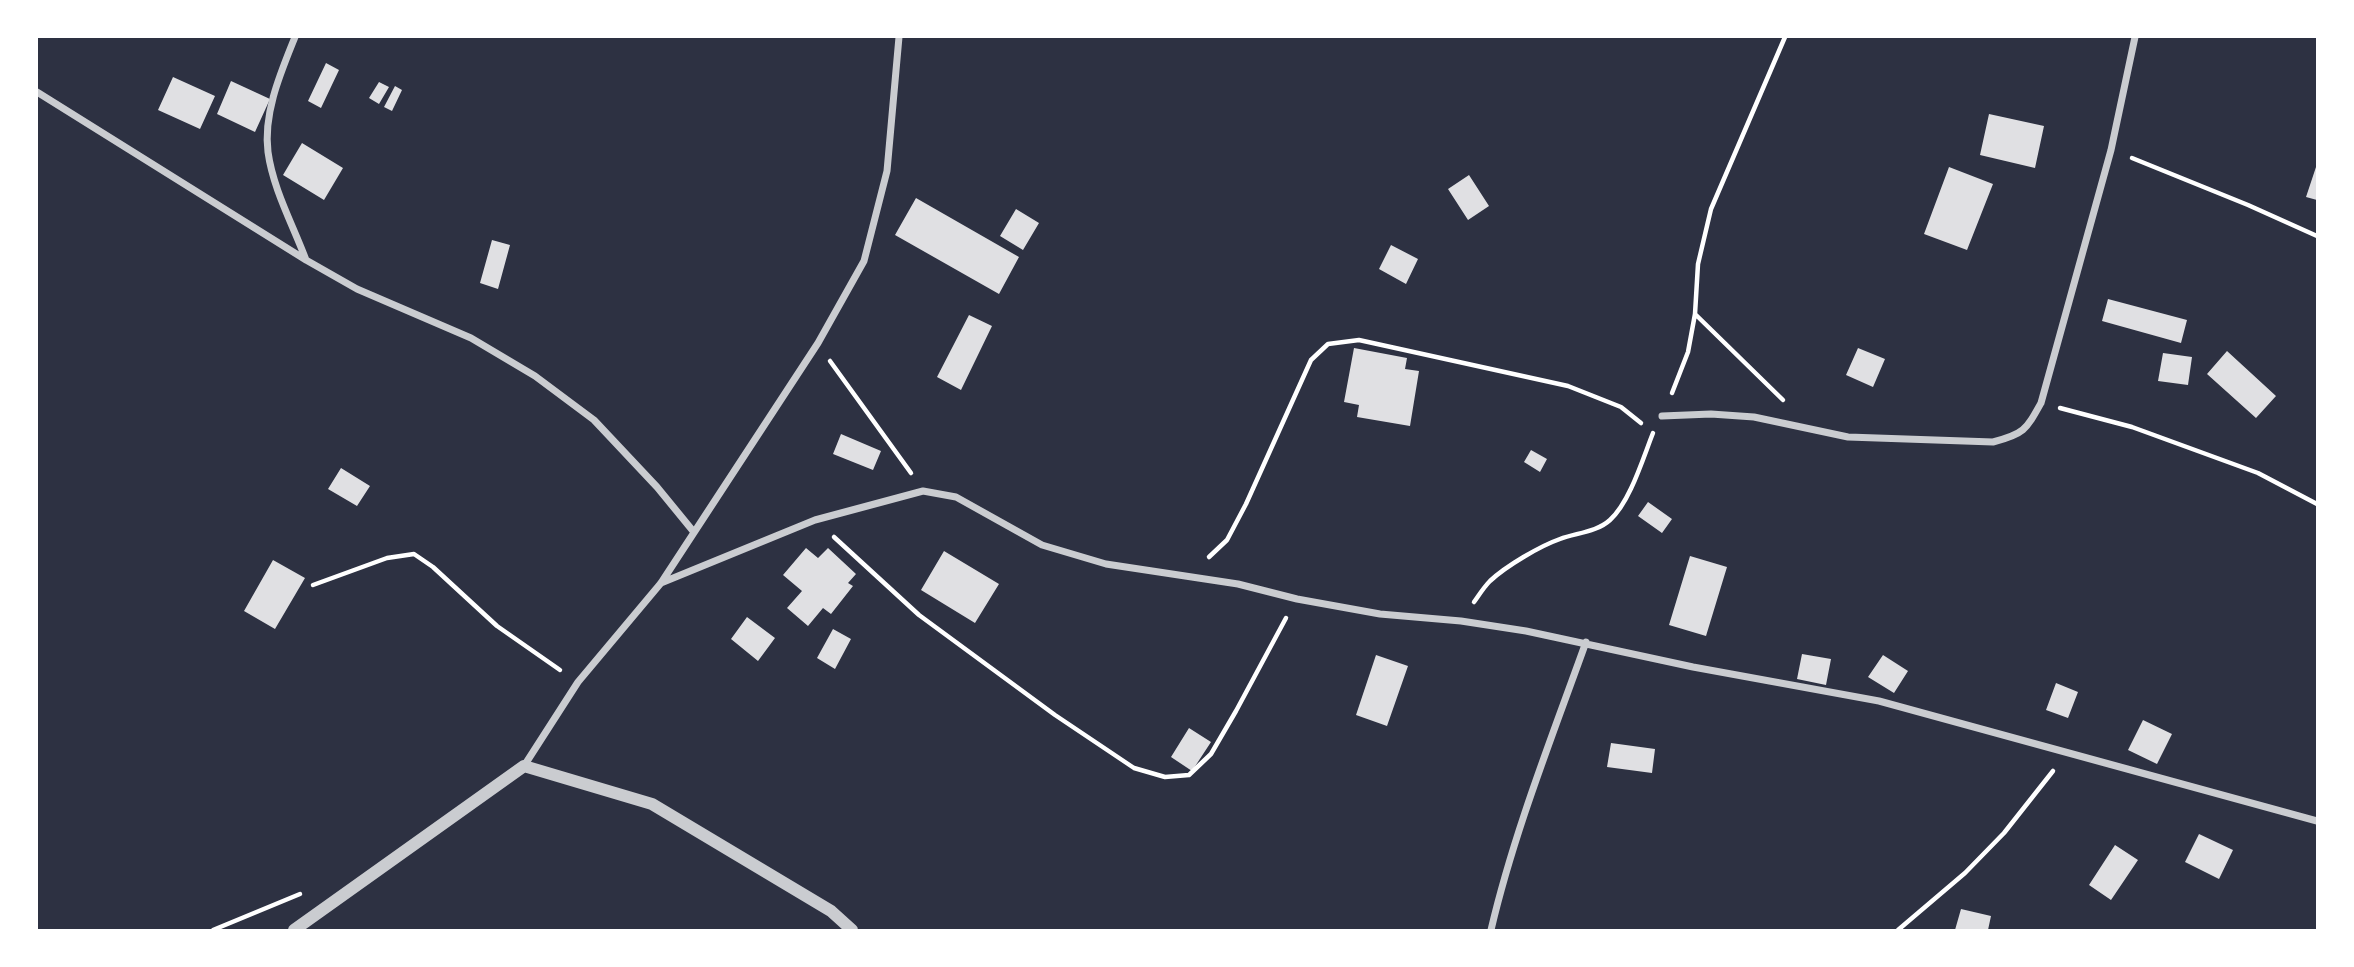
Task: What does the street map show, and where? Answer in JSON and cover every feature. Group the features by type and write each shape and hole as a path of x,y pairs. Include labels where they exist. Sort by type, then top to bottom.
{"street":[{"path":"295,37 273,98 268,124 268,152 276,183 306,260"},
{"path":"294,930 524,766 578,682 661,583 818,343 864,261 887,171 899,37"},
{"path":"1662,416 1722,414 1754,417 1848,437 1993,442 2017,436 2030,422 2041,403 2111,150 2135,37"},
{"path":"37,92 306,260 357,289 471,338 535,376 601,428 657,486 693,531"},
{"path":"661,583 815,520 923,492 956,497 1042,545 1106,564 1238,584 1297,599 1380,614 1461,621 1586,642 1693,667 1879,701 2317,821"},
{"path":"1491,930 1534,788 1586,642"},
{"path":"524,766 652,804 831,911 852,930"}],"path":[{"path":"1461,621 1488,582 1501,572 1558,540 1593,530 1608,522 1619,510 1688,352 1695,314 1698,264 1711,209 1785,37"},
{"path":"2111,150 2317,236"},
{"path":"1695,314 1759,374 1789,406 1802,426"},
{"path":"1188,578 1227,540 1311,360 1328,344 1359,340 1568,386 1621,407 1642,424"},
{"path":"818,343 923,492"},
{"path":"2041,403 2132,427 2258,473 2317,504"},
{"path":"815,520 919,615 1134,768 1165,777 1189,775 1211,754 1297,599"},
{"path":"313,585 387,558 414,554 433,567 496,626 578,682"},
{"path":"1898,930 1965,873 2004,833 2066,753"}],"building":[{"path":"326,63 339,70 321,108 308,101"},
{"path":"173,77 215,96 200,129 158,110"},
{"path":"231,81 270,99 255,132 217,114"},
{"path":"379,82 389,87 379,104 369,98"},
{"path":"395,86 402,90 392,111 384,107"},
{"path":"1989,114 2044,126 2035,168 1980,155"},
{"path":"302,143 343,168 324,200 283,175"},
{"path":"2317,164 2317,200 2306,197"},
{"path":"1949,167 1993,184 1967,250 1924,234"},
{"path":"1469,175 1489,206 1468,220 1448,189"},
{"path":"916,198 1019,257 999,294 895,235"},
{"path":"1016,209 1039,223 1023,250 1000,236"},
{"path":"492,240 510,245 498,289 480,283"},
{"path":"1391,245 1418,259 1406,284 1379,269"},
{"path":"2108,299 2187,320 2181,343 2102,321"},
{"path":"969,315 992,326 961,390 937,377"},
{"path":"1354,348 1407,358 1405,369 1419,371 1410,426 1357,417 1359,405 1344,402"},
{"path":"1858,348 1885,359 1873,387 1846,375"},
{"path":"2227,351 2276,396 2256,418 2207,374"},
{"path":"2163,353 2192,357 2188,385 2158,381"},
{"path":"841,434 881,451 873,470 833,454"},
{"path":"1531,450 1547,459 1540,472 1524,462"},
{"path":"341,468 370,486 357,506 328,489"},
{"path":"1648,502 1672,519 1662,533 1638,516"},
{"path":"806,548 818,558 828,548 856,574 848,583 853,586 831,614 823,608 808,626 787,608 802,591 783,575"},
{"path":"944,551 999,584 975,623 921,590"},
{"path":"1690,556 1727,567 1706,636 1669,625"},
{"path":"273,560 305,578 275,629 244,611"},
{"path":"747,617 775,638 758,661 731,639"},
{"path":"833,629 851,639 835,669 817,658"},
{"path":"1802,654 1831,659 1826,685 1797,679"},
{"path":"1376,655 1408,666 1387,726 1356,715"},
{"path":"1883,655 1908,671 1894,693 1868,677"},
{"path":"2056,683 2078,692 2068,718 2046,710"},
{"path":"2143,720 2172,734 2157,764 2128,750"},
{"path":"1189,728 1211,742 1192,771 1171,757"},
{"path":"1611,743 1655,749 1652,773 1607,767"},
{"path":"2199,834 2233,850 2219,879 2185,862"},
{"path":"2115,845 2138,860 2111,900 2089,885"},
{"path":"1961,909 1991,916 1988,930 1955,930"}]}
